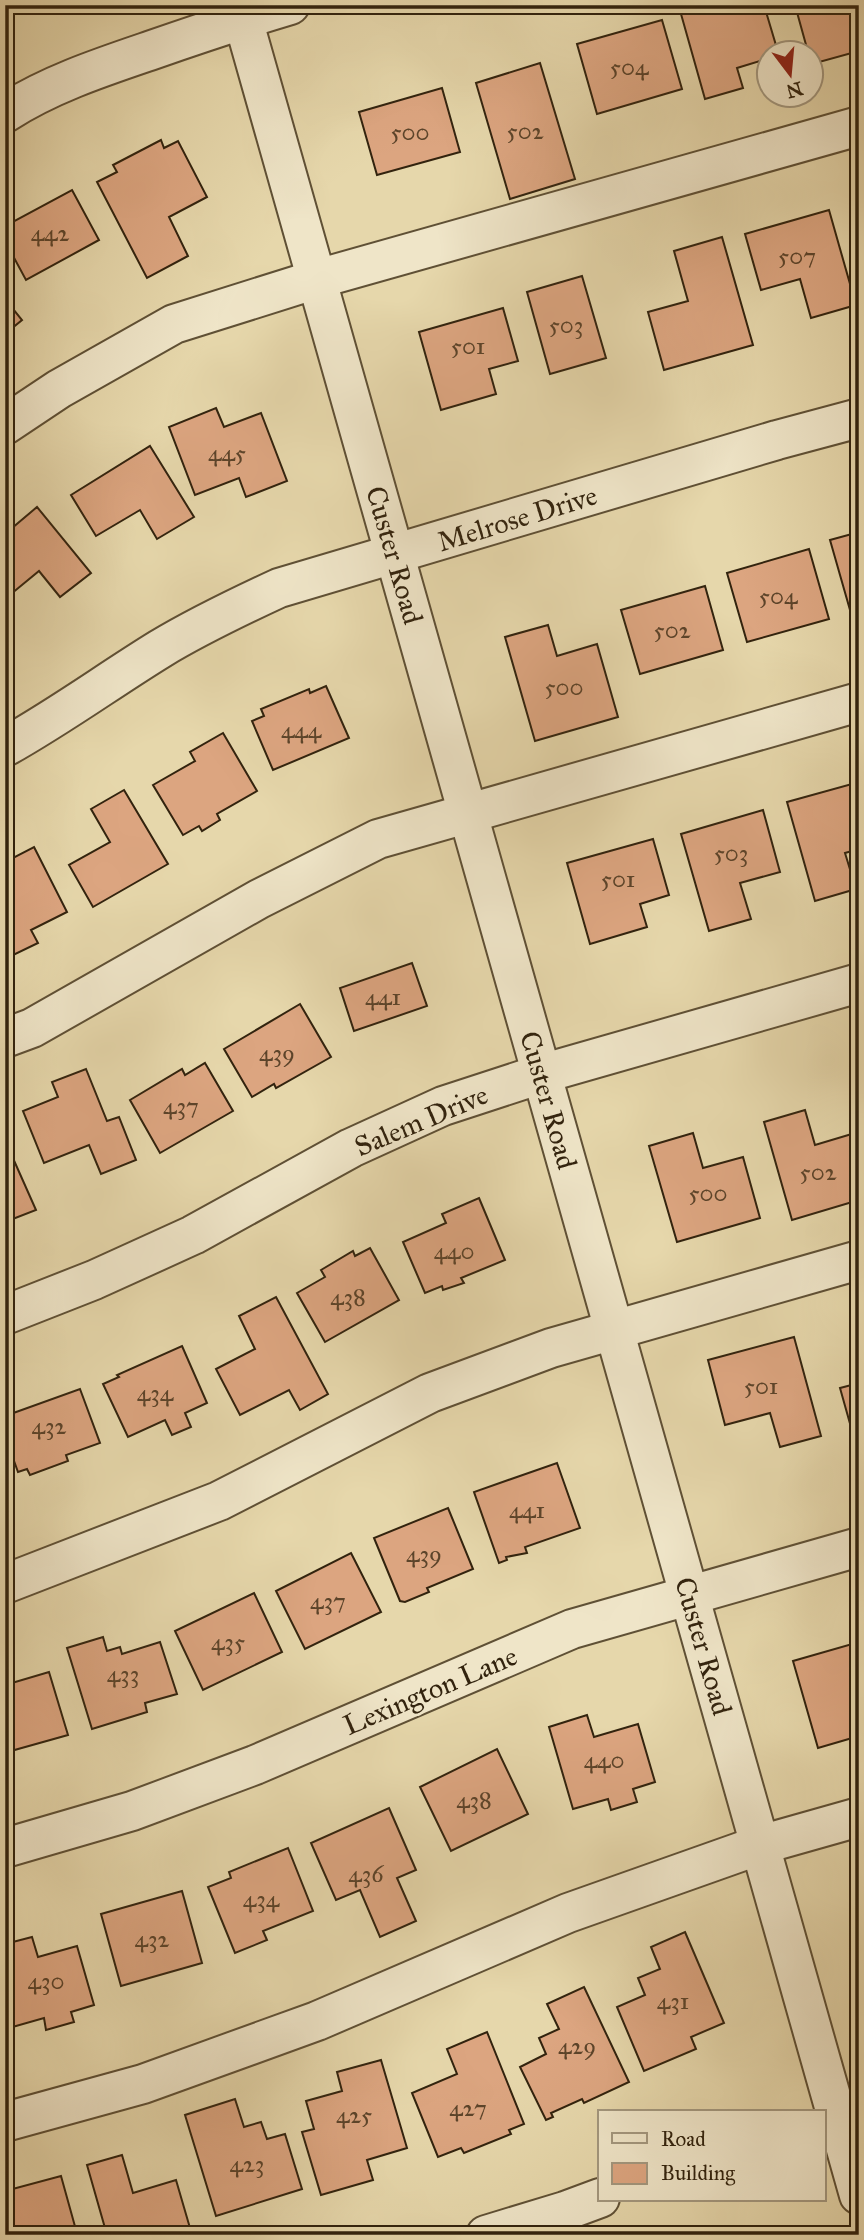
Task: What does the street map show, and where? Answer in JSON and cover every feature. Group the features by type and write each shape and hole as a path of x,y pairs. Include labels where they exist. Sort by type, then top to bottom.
{"street":[{"path":"5,113 45,90 241,12 290,5"},
{"name":"Custer Road","path":"241,12 760,1845 837,2107 859,2195"},
{"path":"5,425 59,388 174,324 317,279 859,126"},
{"name":"Melrose Drive","path":"5,747 89,697 159,650 216,617 279,588 859,418"},
{"path":"5,1038 32,1028 259,899 378,839 859,702"},
{"name":"Salem Drive","path":"5,1315 94,1280 193,1235 351,1148 443,1106 541,1074 859,983"},
{"path":"5,1584 219,1501 430,1393 551,1348 859,1260"},
{"name":"Lexington Lane","path":"5,1848 132,1811 255,1765 572,1629 859,1547"},
{"path":"5,2122 143,2084 305,2026 568,1913 760,1845 859,1817"},
{"path":"486,2235 598,2199"}],"building":[{"path":"712,5 764,5 774,38 756,38 756,62 737,68 743,88 705,99 681,14"},
{"path":"795,5 859,5 859,51 826,60 826,38 804,38"},
{"path":"662,20 682,89 597,114 577,44"},
{"path":"540,63 575,179 510,199 476,83"},
{"path":"442,88 460,152 377,175 359,112"},
{"path":"161,140 164,148 178,141 207,197 169,217 188,256 147,278 97,182 117,172 113,165"},
{"path":"72,190 99,240 26,280 5,241 5,226"},
{"path":"829,210 856,305 811,318 800,279 761,290 745,234"},
{"path":"722,237 753,345 664,370 648,312 688,301 674,251"},
{"path":"582,276 606,358 550,374 527,292"},
{"path":"5,299 22,320 5,334"},
{"path":"503,308 518,361 489,369 496,394 441,410 419,332"},
{"path":"216,408 224,427 261,413 287,481 246,497 239,478 195,495 169,427"},
{"path":"150,446 194,517 157,539 140,510 96,536 71,495"},
{"path":"37,507 91,573 60,597 39,571 5,599 5,534"},
{"path":"859,532 859,638 858,638 830,540"},
{"path":"809,549 829,619 747,642 727,573"},
{"path":"705,586 723,650 640,674 621,610"},
{"path":"548,625 557,656 597,644 618,717 535,741 505,637"},
{"path":"326,686 349,738 273,770 252,721 264,716 261,709 309,689 310,693"},
{"path":"223,733 257,791 217,814 220,820 202,831 199,826 183,835 153,785 195,761 190,752"},
{"path":"859,782 859,849 845,853 856,889 815,901 787,802"},
{"path":"124,790 168,864 93,907 69,865 110,842 91,809"},
{"path":"763,810 780,872 740,883 751,919 709,931 681,834"},
{"path":"653,839 669,895 640,904 647,927 590,944 567,863"},
{"path":"34,847 67,912 31,930 38,943 5,959 5,862"},
{"path":"412,963 427,1006 354,1031 340,988"},
{"path":"300,1004 331,1057 276,1088 274,1084 252,1097 224,1049"},
{"path":"205,1063 233,1111 160,1153 130,1100 182,1069 185,1075"},
{"path":"86,1069 107,1121 119,1117 136,1160 101,1174 89,1145 44,1163 23,1111 58,1097 52,1082"},
{"path":"805,1110 815,1145 855,1133 859,1145 859,1200 792,1220 764,1122"},
{"path":"693,1133 703,1168 743,1157 760,1218 677,1242 649,1146"},
{"path":"8,1147 36,1210 5,1222 5,1148"},
{"path":"479,1198 505,1260 461,1278 464,1283 443,1290 442,1286 425,1293 403,1242 446,1223 442,1214"},
{"path":"370,1248 399,1300 325,1342 297,1293 325,1277 321,1270 353,1251 355,1256"},
{"path":"276,1297 328,1394 300,1410 289,1390 240,1415 216,1369 255,1349 239,1316"},
{"path":"794,1337 821,1436 780,1447 770,1413 725,1425 708,1360"},
{"path":"182,1346 207,1403 185,1413 191,1427 172,1435 165,1420 128,1437 103,1384"},
{"path":"859,1383 859,1444 856,1445 840,1388"},
{"path":"80,1389 100,1443 66,1455 68,1461 30,1475 27,1469 18,1472 5,1436 5,1416"},
{"path":"557,1463 580,1528 525,1547 527,1553 506,1557 507,1560 499,1563 474,1492"},
{"path":"448,1508 473,1569 427,1588 429,1592 405,1602 400,1601 374,1538"},
{"path":"351,1553 381,1612 305,1649 276,1591"},
{"path":"254,1593 282,1652 203,1690 175,1631"},
{"path":"103,1637 107,1651 120,1647 122,1654 160,1642 177,1694 145,1703 147,1712 92,1729 67,1648"},
{"path":"859,1642 859,1712 854,1713 859,1736 818,1748 793,1661"},
{"path":"49,1672 68,1735 11,1751 13,1759 5,1761 5,1685"},
{"path":"587,1715 594,1737 638,1724 655,1782 633,1789 637,1802 611,1810 608,1799 573,1809 549,1727"},
{"path":"497,1749 528,1814 451,1851 420,1787"},
{"path":"389,1808 416,1870 397,1878 416,1921 380,1937 360,1890 336,1900 311,1843"},
{"path":"288,1848 313,1911 263,1931 267,1940 235,1953 208,1887 231,1878 229,1872"},
{"path":"182,1891 202,1963 121,1986 101,1914"},
{"path":"685,1932 724,2023 691,2037 696,2049 644,2071 617,2007 645,1995 638,1978 660,1969 651,1947"},
{"path":"32,1937 38,1957 77,1946 94,2005 71,2012 74,2022 46,2030 44,2018 9,2028 5,2012 5,1944"},
{"path":"584,1987 629,2082 584,2103 582,2099 551,2113 553,2117 546,2120 520,2067 546,2054 539,2038 559,2029 547,2004"},
{"path":"487,2032 524,2124 509,2130 511,2134 464,2153 461,2148 438,2157 412,2093 457,2074 447,2049"},
{"path":"381,2060 407,2148 367,2160 373,2180 321,2195 302,2132 314,2129 306,2101 342,2091 337,2072"},
{"path":"235,2099 244,2127 261,2122 267,2139 285,2134 302,2189 216,2216 185,2115"},
{"path":"122,2155 133,2193 176,2180 190,2228 166,2235 107,2235 87,2165"},
{"path":"61,2176 76,2230 57,2235 5,2235 5,2191"}]}
